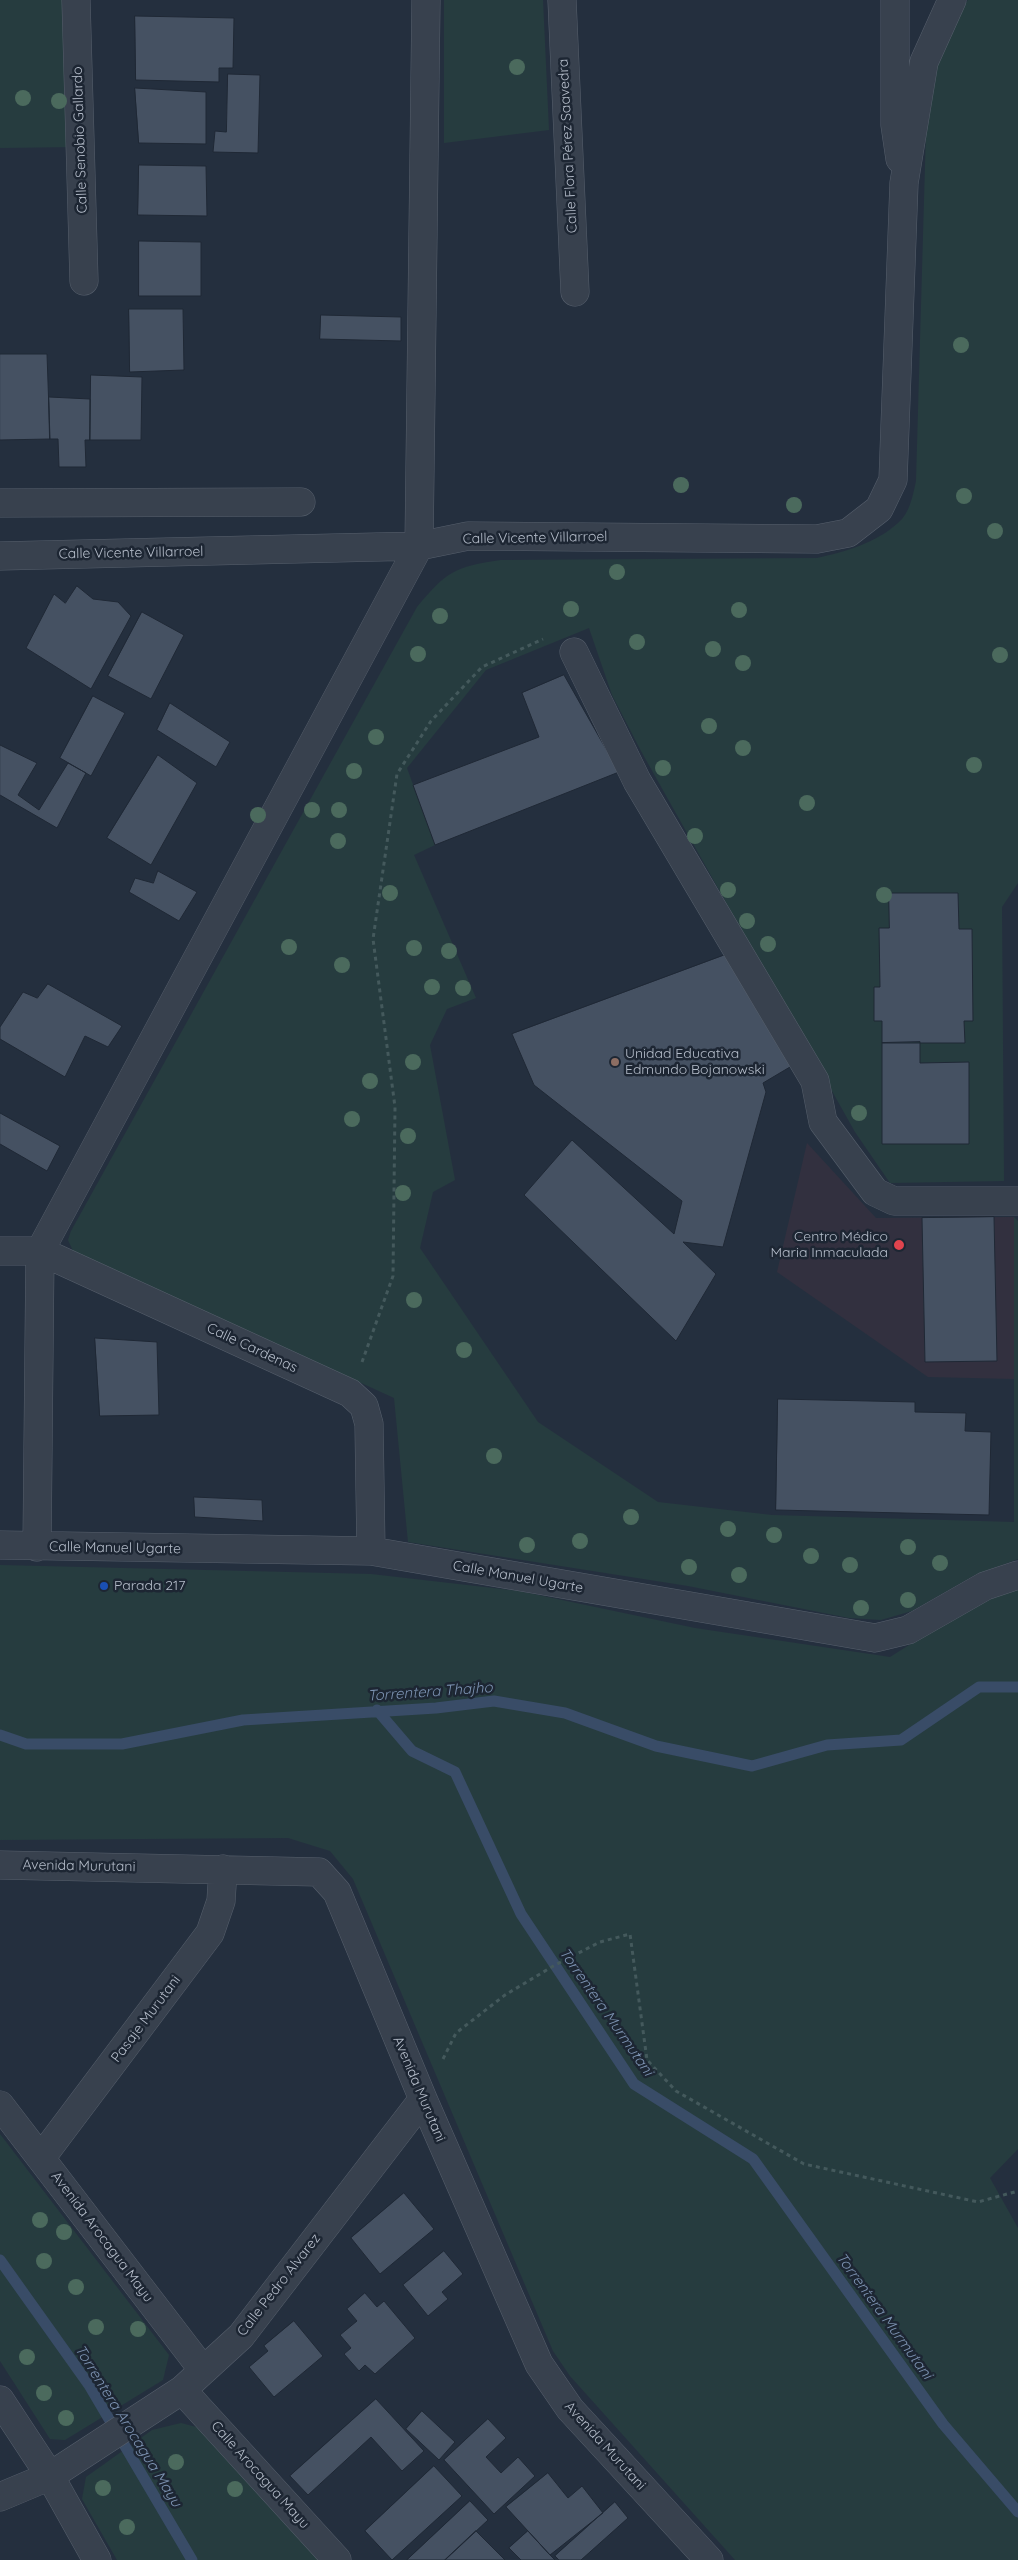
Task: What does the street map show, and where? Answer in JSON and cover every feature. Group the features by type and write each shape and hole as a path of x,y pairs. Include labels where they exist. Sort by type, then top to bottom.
{"street":[{"name":"Calle Senobio Gallardo","path":"76,0 84,281"},
{"path":"37,1547 40,1251 419,546 426,0"},
{"name":"Calle Flora Pérez Saavedra","path":"562,0 575,292"},
{"path":"895,0 895,125 904,183"},
{"path":"904,183 924,62 952,0"},
{"name":"Calle Vicente Villarroel","path":"0,556 419,546 468,536 817,539 848,533 879,509 893,480 904,183"},
{"path":"0,503 301,502"},
{"path":"574,652 637,781 814,1081 822,1122 875,1192 894,1201 1018,1201"},
{"name":"Calle Cardenas","path":"0,1251 40,1251 350,1394 364,1406 368,1424 371,1551"},
{"name":"Calle Manuel Ugarte","path":"0,1546 371,1551 875,1638 908,1630 985,1586 1018,1576"},
{"name":"Avenida Murutani","path":"0,1865 319,1872 337,1892 423,2099 540,2364 570,2409 709,2560"},
{"name":"Pasaje Murutani","path":"42,2158 210,1933 221,1901 223,1869"},
{"name":"Calle Pedro Alvarez","path":"0,2496 50,2476 182,2390 241,2336 423,2099"},
{"name":"Avenida Arocagua Mayu","path":"0,2105 203,2370"},
{"name":"Calle Arocagua Mayu","path":"182,2390 338,2560"},
{"path":"0,2400 50,2476 97,2560"}],"path":[{"path":"350,1394 393,1276 395,1107 373,939 397,774 431,721 482,667 570,628 574,652"},
{"path":"423,2099 456,2033 505,1995 554,1965 600,1942 630,1934 647,2060 676,2091 804,2164 978,2202 1018,2191"}],"shaded area":[{"name":"Centro Médico Maria Inmaculada","path":"807,1143 876,1218 1014,1217 1015,1379 928,1377 777,1272"}],"green space":[{"path":"0,0 68,0 76,147 0,148"},
{"path":"444,0 543,0 549,130 444,143"},
{"path":"968,0 1018,0 1018,883 1002,907 1004,1181 890,1183 855,1132 641,751 612,695 589,628 486,670 407,768 435,845 414,855 476,998 447,1009 430,1045 455,1180 433,1192 420,1248 538,1422 658,1502 772,1515 1014,1522 1014,1217 1018,1221 1018,1559 975,1575 912,1611 881,1620 849,1618 688,1586 408,1542 394,1398 73,1251 68,1240 71,1231 417,607 444,578 462,568 501,560 817,558 849,550 870,541 889,530 902,519 910,504 916,481 926,131 932,67 957,14"},
{"path":"0,1565 371,1574 519,1591 695,1628 890,1657 981,1600 1018,1589 1018,2149 990,2178 1018,2228 1018,2560 735,2560 570,2376 553,2351 353,1879 330,1851 288,1838 0,1840"},
{"path":"0,2134 169,2355 163,2380 65,2440 50,2439 0,2361"},
{"path":"181,2423 204,2429 320,2560 117,2560 82,2499 86,2477 152,2430"}],"building":[{"path":"135,16 234,18 233,68 219,68 219,82 136,80"},
{"path":"228,74 260,75 258,153 213,152 215,131 226,132"},
{"path":"135,88 206,92 206,144 139,143"},
{"path":"139,165 206,166 207,216 138,215"},
{"path":"139,241 201,242 201,296 139,296"},
{"path":"129,309 183,309 184,370 130,372"},
{"path":"321,315 401,317 401,341 320,339"},
{"path":"0,354 47,354 50,439 0,440"},
{"path":"91,375 142,377 141,440 90,440"},
{"path":"49,397 90,399 90,440 85,440 86,467 59,467 58,439 50,439"},
{"path":"77,586 93,599 118,602 131,616 91,689 26,648 54,594 65,603"},
{"path":"142,612 184,635 151,699 108,676"},
{"path":"564,675 619,772 435,845 413,785 539,737 522,693"},
{"path":"93,696 125,713 91,776 60,758"},
{"path":"170,703 230,742 216,767 157,730"},
{"path":"0,745 37,763 18,795 39,810 68,763 86,773 57,828 0,795"},
{"path":"158,755 197,783 151,865 107,838"},
{"path":"158,871 197,892 179,921 129,892 135,878 153,883"},
{"path":"889,893 958,893 959,929 972,929 973,1021 964,1021 965,1043 882,1043 882,1021 874,1021 874,987 880,987 879,928 889,928"},
{"path":"733,952 795,1064 763,1083 766,1092 723,1247 683,1242 716,1274 676,1341 524,1195 572,1140 674,1234 682,1201 534,1085 512,1034"},
{"path":"48,984 122,1026 108,1047 85,1036 65,1077 0,1039 0,1027 23,992 37,998"},
{"path":"920,1042 920,1063 969,1062 969,1144 882,1144 882,1043"},
{"path":"0,1113 60,1146 47,1171 0,1144"},
{"path":"994,1217 997,1361 925,1362 922,1218"},
{"path":"95,1338 157,1342 159,1415 100,1416"},
{"path":"778,1399 915,1402 915,1412 966,1413 965,1431 991,1432 989,1515 776,1510"},
{"path":"194,1497 262,1500 263,1521 195,1517"},
{"path":"404,2193 434,2229 380,2274 351,2238"},
{"path":"444,2251 463,2274 442,2292 448,2299 428,2316 403,2285"},
{"path":"365,2293 377,2307 384,2301 415,2338 375,2374 365,2365 359,2371 344,2354 351,2348 340,2335 357,2321 347,2309"},
{"path":"294,2321 323,2356 274,2397 249,2367 268,2351 264,2346"},
{"path":"376,2399 424,2451 402,2471 371,2437 308,2495 290,2476"},
{"path":"422,2411 455,2442 439,2460 406,2429"},
{"path":"488,2419 506,2438 486,2457 501,2473 518,2457 535,2476 494,2514 444,2460"},
{"path":"434,2466 462,2496 392,2560 365,2531"},
{"path":"548,2473 568,2498 582,2486 603,2513 550,2555 506,2507"},
{"path":"470,2501 488,2520 445,2560 407,2560"},
{"path":"615,2502 628,2518 581,2560 559,2560 555,2556"},
{"path":"476,2531 505,2560 445,2560"},
{"path":"528,2531 555,2560 521,2560 509,2548"}],"waterway":[{"name":"Torrentera Thajho","path":"0,1735 26,1744 122,1744 243,1720 436,1708 494,1701 565,1713 656,1746 752,1766 827,1745 901,1740 979,1687 1018,1687"},
{"name":"Torrentera Murmutani","path":"377,1710 412,1751 455,1772 521,1914 634,2084 753,2159 943,2424 1018,2512"},
{"name":"Torrentera Arocagua Mayu","path":"0,2260 89,2385 192,2560"}],"place":[{"name":"Unidad Educativa Edmundo Bojanowski","path":"615,1062"},
{"name":"Centro Médico Maria Inmaculada","path":"899,1245"},
{"name":"Parada 217","path":"104,1586"}]}
